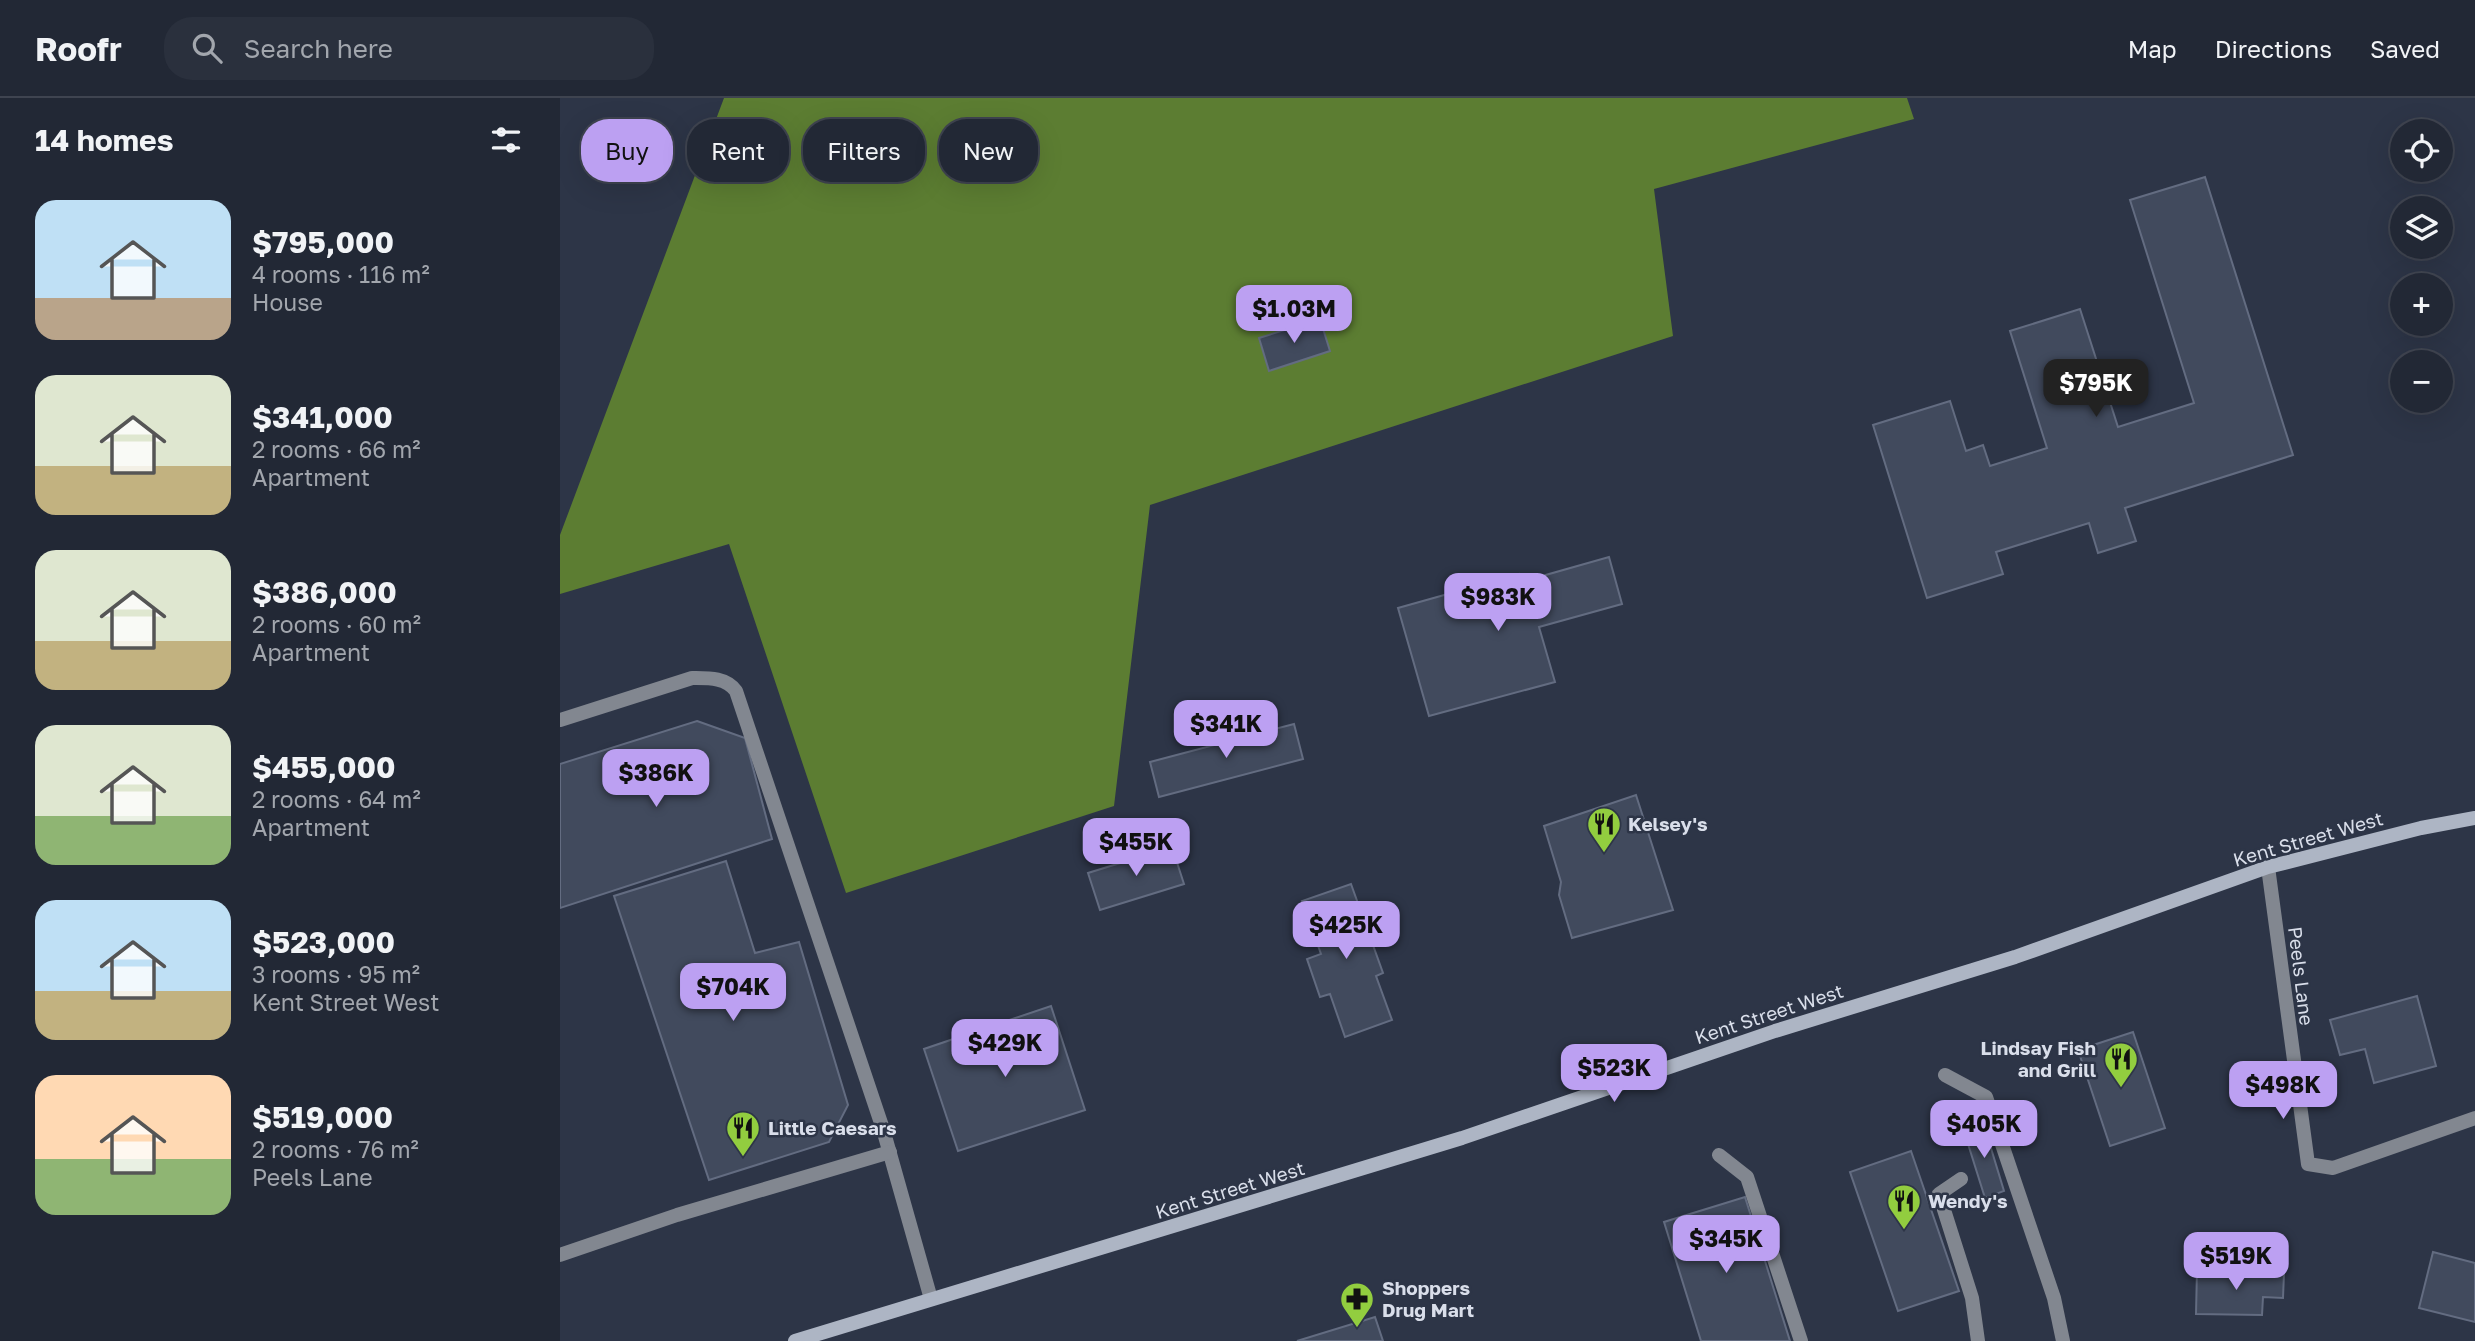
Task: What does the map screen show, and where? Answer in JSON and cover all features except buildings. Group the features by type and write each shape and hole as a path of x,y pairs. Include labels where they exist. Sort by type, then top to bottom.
{"main road":[{"name":"Kent Street West","path":"795,1341 1462,1138 1763,1035 2004,961 2268,867 2421,828 2475,818"}],"street":[{"path":"560,720 692,678 712,678 732,685 740,701 890,1152 931,1299"},
{"name":"Peels Lane","path":"2268,867 2308,1164 2333,1168 2475,1118"},
{"path":"1945,1075 1986,1097 2053,1298 2063,1341"},
{"path":"560,1255 677,1215 890,1152"},
{"path":"1719,1155 1747,1177 1801,1341"},
{"path":"1961,1179 1939,1194 1972,1298 1978,1341"}],"green space":[{"path":"724,98 1907,98 1914,119 1654,189 1673,336 1150,505 1114,806 846,893 729,544 560,594 560,535 692,182 789,182 789,119 716,119"}],"place":[{"name":"Kelsey's","path":"1604,854"},
{"name":"Lindsay Fish and Grill","path":"2121,1089"},
{"name":"Little Caesars","path":"743,1158"},
{"name":"Wendy's","path":"1904,1231"},
{"name":"Shoppers Drug Mart","path":"1357,1329"}]}
